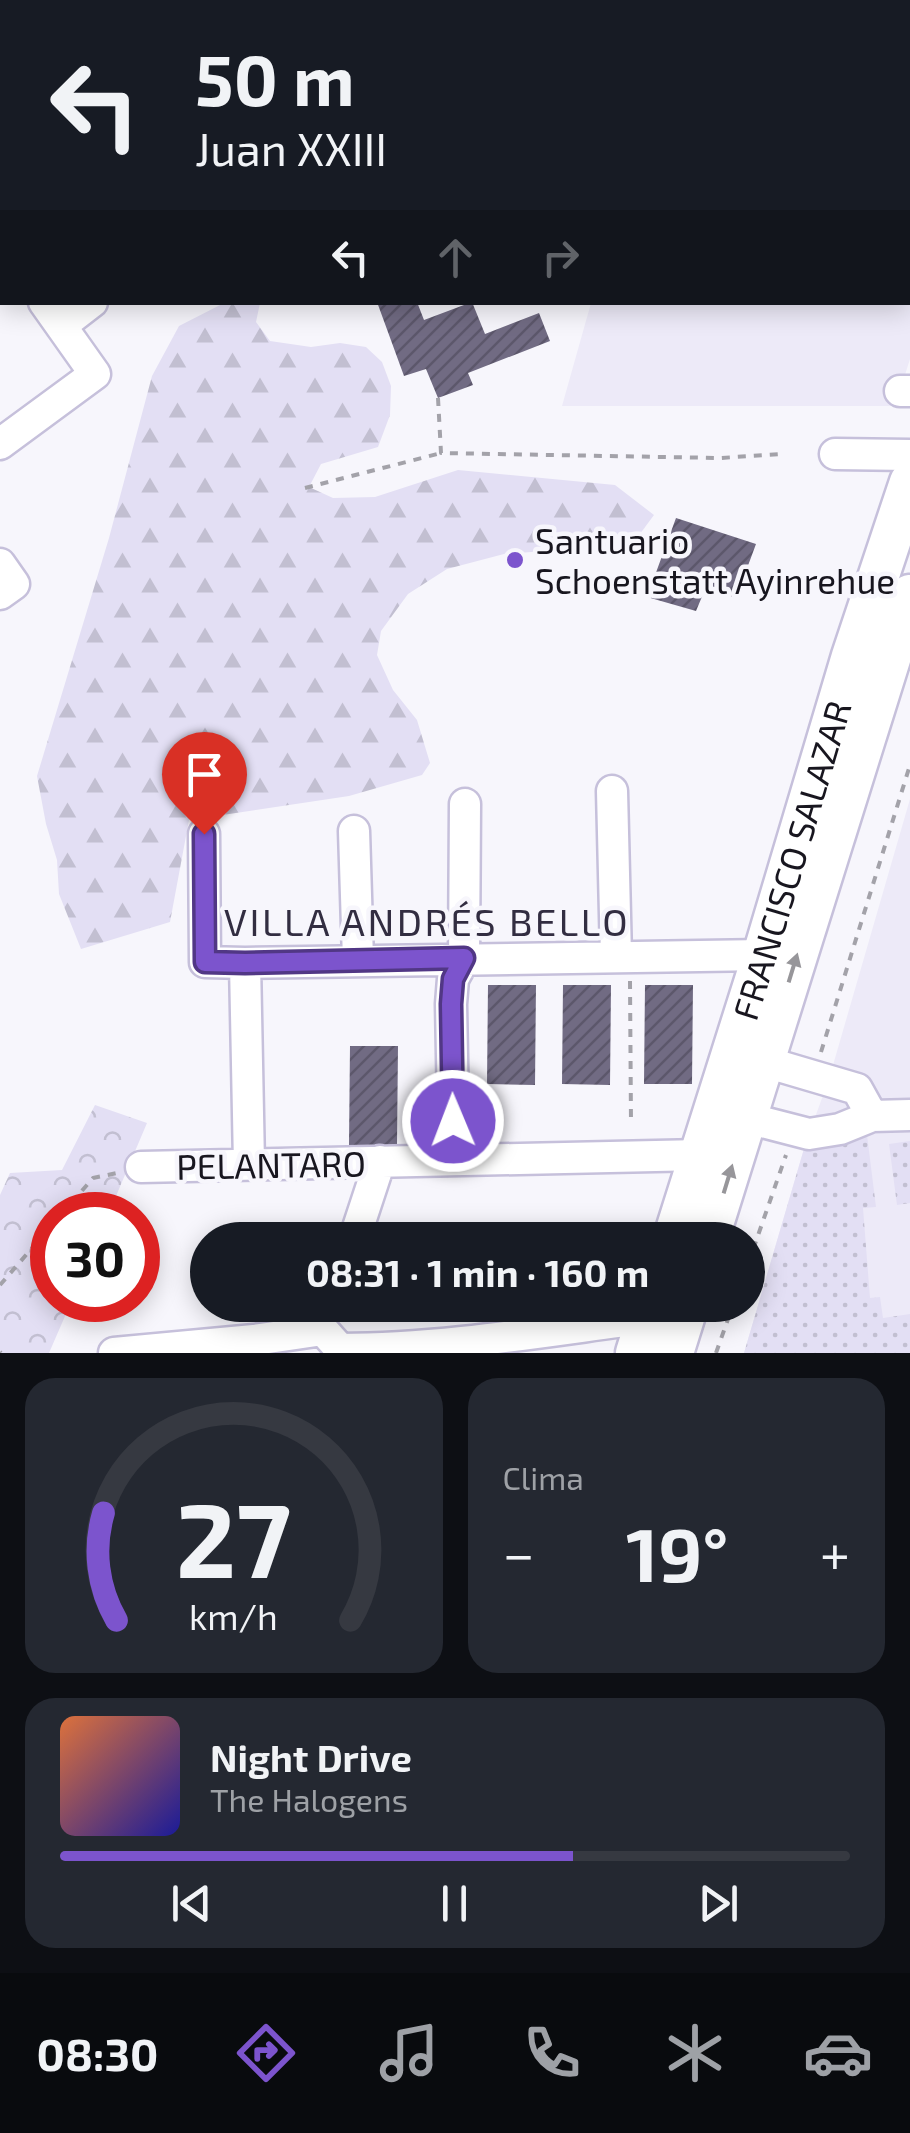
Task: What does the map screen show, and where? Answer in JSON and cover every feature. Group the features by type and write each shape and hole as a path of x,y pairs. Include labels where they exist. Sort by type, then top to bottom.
{"main road":[{"name":"FRANCISCO SALAZAR","path":"681,1222 748,1057 884,661 910,482"},
{"name":"FRANCISCO SALAZAR","path":"748,1057 763,955 910,595"},
{"name":"FRANCISCO SALAZAR","path":"710,1222 720,1131"},
{"path":"673,1353 683,1322"}],"street":[{"path":"0,444 95,374 52,314 82,305"},
{"path":"836,454 910,454"},
{"path":"612,791 623,964"},
{"path":"454,1160 451,1004 453,979 464,958 465,804"},
{"path":"354,831 358,960"},
{"path":"204,834 205,962 464,958 623,964 763,955"},
{"path":"245,963 249,1164"},
{"path":"748,1057 857,1089 872,1116"},
{"name":"PELANTARO","path":"141,1166 454,1160 720,1131 809,1134 840,1129 872,1116 910,1115"},
{"path":"360,1222 380,1161"},
{"path":"114,1353 252,1346 316,1322"},
{"path":"329,1322 340,1349 435,1349 645,1325"}],"path":[{"path":"438,398 441,453"},
{"path":"305,488 441,453 720,458 783,454"},
{"path":"814,1075 910,765"},
{"path":"623,964 631,1123"},
{"path":"763,1222 795,1131"},
{"path":"81,1192 93,1178 141,1166"},
{"path":"0,1285 30,1250"},
{"path":"716,1353 727,1322"}],"shaded area":[{"path":"590,305 910,305 910,359 895,406 562,406"},
{"path":"910,799 910,1353 744,1353 753,1322 765,1322 765,1282 829,1079"}],"green space":[{"path":"220,305 260,305 256,322 270,341 311,347 340,343 366,347 382,362 391,386 390,415 378,447 321,464 309,487 333,498 375,497 458,470 615,485 654,515 628,550 504,554 447,569 408,594 381,631 377,655 393,690 417,720 430,763 422,775 349,796 189,820 170,922 81,949 59,894 57,860 37,776 109,538 152,376 179,326"},
{"path":"95,1105 147,1123 118,1192 30,1192 30,1322 62,1322 49,1353 0,1353 0,1195 10,1173 62,1170"},
{"path":"866,1127 876,1207 863,1208 870,1298 880,1297 883,1318 910,1314 910,1353 744,1353 753,1322 765,1322 765,1282 806,1142"},
{"path":"910,1141 910,1203 897,1205 889,1144"}],"building":[{"path":"378,305 418,305 424,320 473,305 485,334 539,313 550,341 468,373 473,385 438,398 426,369 404,376"},
{"path":"676,518 756,544 736,598 706,587 696,611 647,597"},
{"path":"488,985 536,985 535,1085 487,1084"},
{"path":"563,985 611,985 610,1085 562,1084"},
{"path":"645,985 693,985 692,1084 644,1084"},
{"path":"350,1046 398,1046 397,1145 349,1145"}],"place":[{"name":"Santuario Schoenstatt Ayinrehue","path":"515,560"}],"district":[{"name":"VILLA ANDRÉS BELLO","path":"427,921"}],"route":[{"path":"204,834 205,962 464,958 453,979 451,1004 453,1121"}]}
